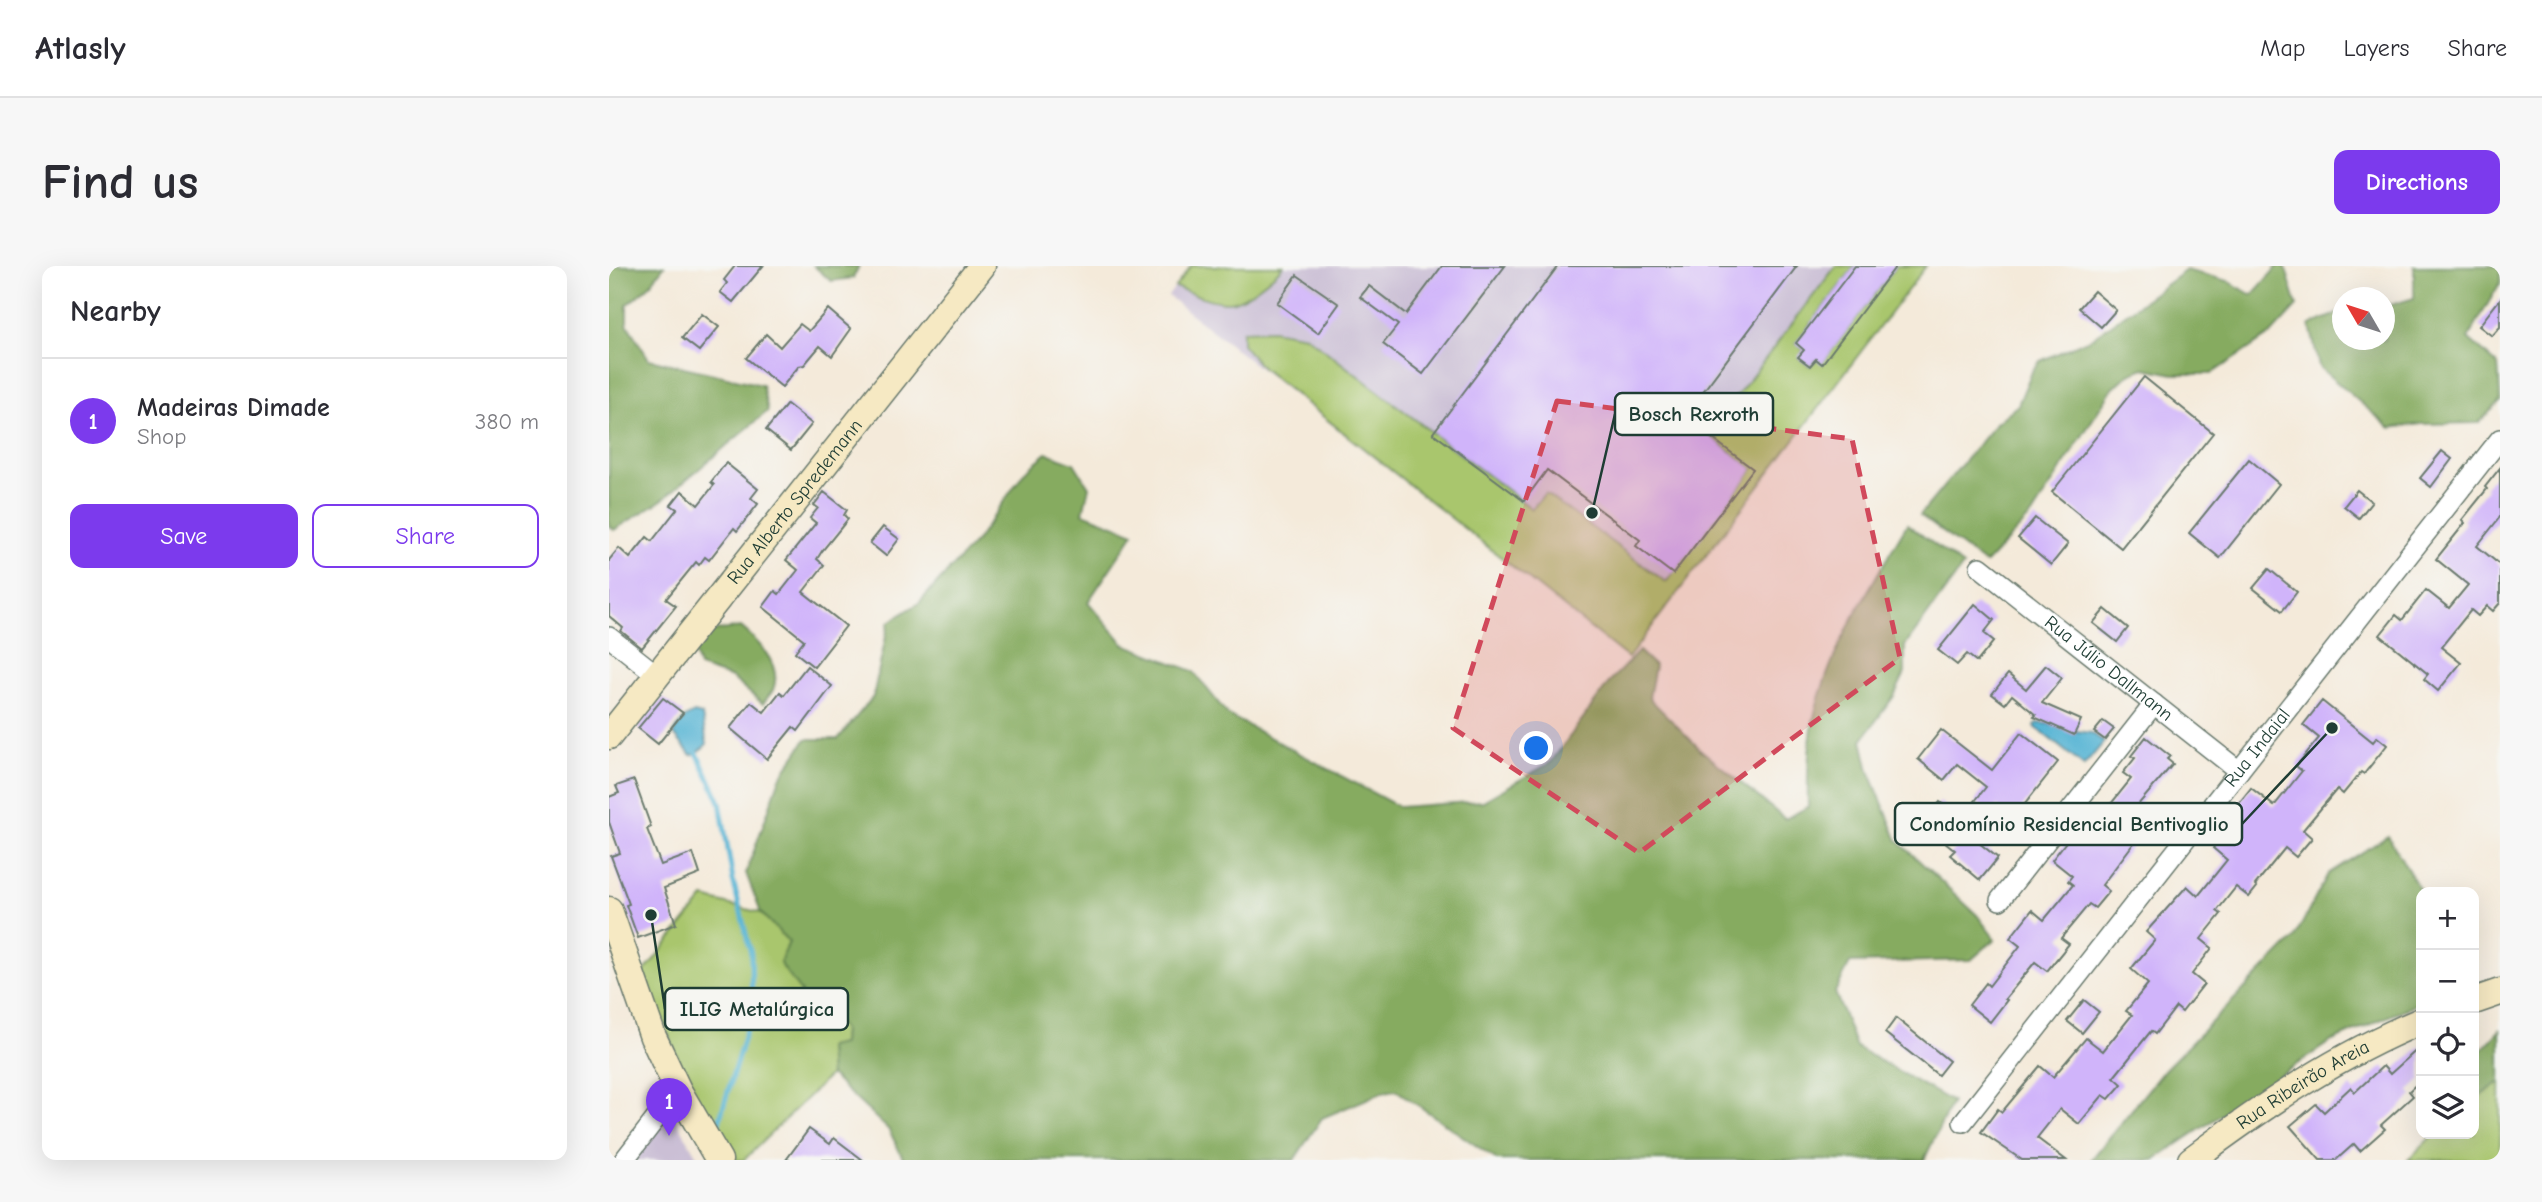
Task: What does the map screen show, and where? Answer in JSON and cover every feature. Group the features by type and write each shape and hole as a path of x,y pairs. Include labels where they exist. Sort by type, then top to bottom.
{"street":[{"name":"Rua Alberto Spredemann","path":"609,736 982,266"},
{"name":"Rua Indaial","path":"1963,1122 2500,439"},
{"name":"Rua Júlio Dallmann","path":"1980,567 2239,771"},
{"path":"609,636 657,675"},
{"path":"2000,900 2154,704"},
{"path":"609,910 653,1037 678,1090 719,1160"},
{"path":"2479,999 2500,992"},
{"name":"Rua Ribeirão Areia","path":"2191,1160 2333,1063 2367,1044 2416,1023"},
{"path":"624,1160 678,1090"}],"highlighted area":[{"path":"1557,401 1852,439 1900,658 1639,853 1453,728"}],"shaded area":[{"path":"1191,266 1926,266 1628,658 1168,296"},
{"path":"672,1112 699,1160 634,1160"}],"green space":[{"path":"609,266 664,266 649,286 627,305 627,324 649,359 762,385 768,411 662,500 614,530 609,526"},
{"path":"814,266 859,266 853,278 831,281"},
{"path":"1191,266 1283,266 1249,294 1234,301 1221,302 1175,287"},
{"path":"1836,266 1855,266 1796,343 1804,350 1799,358 1810,366 1816,359 1822,363 1896,266 1926,266 1628,658 1262,368 1242,344 1242,331 1272,330 1306,336 1532,509 1545,493 1666,582 1753,469 1708,434"},
{"path":"2278,266 2285,266 2297,306 2271,334 2211,374 2174,374 2144,368 2129,374 2112,389 2032,515 1985,564 1920,515 1996,423 2018,405 2033,369 2040,361 2092,338 2186,270 2228,281 2252,295"},
{"path":"2414,266 2500,266 2500,283 2468,338 2498,365 2500,401 2479,423 2422,424 2390,428 2319,367 2310,325 2332,316 2332,350 2395,350 2395,304 2414,298"},
{"path":"1047,453 1074,463 1089,487 1083,513 1134,533 1088,602 1124,644 1193,671 1228,715 1399,807 1483,801 1551,762 1611,680 1639,651 1655,666 1649,698 1701,750 1785,819 1808,807 1810,740 1818,701 1835,654 1907,524 1963,566 1905,646 1905,673 1894,696 1862,740 1869,771 1898,841 1977,915 1995,939 1971,960 1850,963 1835,992 1856,1047 1952,1102 1924,1160 1497,1160 1396,1090 1383,1092 1322,1118 1294,1160 904,1160 889,1130 830,1075 828,1047 842,1044 843,1029 834,1019 808,1027 794,1005 801,992 780,963 789,942 761,913 746,873 780,778 806,739 838,739 873,697 889,622 919,603 977,540 1025,471"},
{"path":"741,627 755,639 775,672 773,690 763,704 732,678 699,667 693,650 708,632"},
{"path":"2388,836 2418,887 2416,1004 2330,1042 2154,1160 2091,1160 2164,1070 2294,939 2328,874"},
{"path":"704,898 761,913 789,942 780,963 801,992 794,1005 808,1027 834,1019 843,1029 842,1044 828,1047 830,1075 744,1160 733,1160 688,1083 643,973"},
{"path":"2500,1030 2500,1082 2479,1097 2479,1076 2479,1053"},
{"path":"2500,1082 2500,1160 2408,1160 2429,1139 2479,1139 2479,1097"}],"water":[{"path":"694,713 702,715 707,744 691,755 673,733 685,718"},
{"path":"2037,723 2049,724 2074,734 2076,731 2092,733 2104,742 2084,766 2035,727"}],"building":[{"path":"735,266 763,266 733,302 720,292 727,283 724,280"},
{"path":"1442,266 1505,266 1423,374 1383,344 1398,325 1360,297 1369,286 1406,314"},
{"path":"1558,266 1797,266 1684,417 1753,469 1673,574 1636,546 1640,540 1547,470 1524,501 1433,433"},
{"path":"1855,266 1896,266 1822,364 1816,359 1810,366 1798,357 1804,350 1796,343"},
{"path":"1297,275 1339,304 1318,333 1277,303"},
{"path":"2094,291 2116,310 2101,327 2079,308"},
{"path":"2500,299 2500,327 2492,336 2479,326"},
{"path":"828,309 851,329 832,356 820,346 782,387 746,358 766,334 780,347 800,324 809,331"},
{"path":"702,314 719,327 699,351 682,338"},
{"path":"2144,377 2213,433 2121,548 2052,492"},
{"path":"787,404 812,424 791,450 766,430"},
{"path":"2442,451 2452,459 2431,487 2420,478"},
{"path":"2249,459 2279,484 2220,558 2189,533"},
{"path":"726,463 758,489 751,498 758,504 737,531 734,528 709,560 705,557 699,565 696,562 666,599 676,606 642,648 621,631 623,628 609,616 609,560 619,548 630,558 647,537 652,541 677,509 671,505 682,491 698,505 714,485 711,482"},
{"path":"2500,468 2500,517 2477,546 2500,565 2500,603 2493,611 2487,606 2478,616 2471,610 2441,647 2461,663 2438,691 2424,679 2428,674 2380,635 2396,615 2402,620 2426,590 2449,608 2468,585 2436,559 2465,523 2462,520"},
{"path":"2357,490 2372,502 2359,518 2344,506"},
{"path":"824,492 847,510 844,515 848,519 817,559 824,565 803,592 846,626 814,667 795,652 804,640 763,607 775,591 779,594 798,570 786,560 816,523 810,518 818,508 814,505"},
{"path":"2035,518 2068,544 2051,565 2018,538"},
{"path":"883,527 899,539 886,556 870,543"},
{"path":"2269,569 2297,592 2282,611 2253,588"},
{"path":"1975,604 1994,620 1984,633 1994,641 1977,662 1967,654 1957,665 1938,650"},
{"path":"2105,609 2128,628 2117,642 2093,623"},
{"path":"2046,665 2062,678 2042,703 2081,720 2074,735 2034,717 2036,715 2012,695 2005,704 1992,694 2008,674 2026,689"},
{"path":"807,666 832,686 798,731 793,727 767,759 730,728 751,702 764,712 780,692 784,695"},
{"path":"663,698 683,713 658,744 638,728"},
{"path":"2322,701 2373,742 2377,737 2387,745 2364,774 2361,772 2343,794 2337,789 2303,830 2312,838 2296,857 2285,848 2255,885 2257,887 2249,897 2236,887 2217,911 2221,914 2201,939 2212,948 2192,974 2204,984 2182,1012 2176,1007 2155,1034 2151,1031 2114,1077 2122,1084 2109,1099 2103,1095 2079,1124 2060,1109 2037,1138 2066,1160 2022,1160 1981,1132 1998,1109 2002,1112 2040,1066 2053,1077 2086,1038 2103,1051 2132,1015 2126,1011 2148,984 2131,969 2155,940 2146,932 2187,886 2198,896 2227,860 2213,848 2241,813 2235,808 2251,788 2274,806 2302,771 2296,766 2319,738 2303,725"},
{"path":"2103,721 2114,729 2105,740 2094,732"},
{"path":"1941,730 1992,770 2021,733 2058,762 2013,819 1997,806 1991,813 1975,801 1986,787 1957,764 1944,780 1918,759"},
{"path":"2146,737 2170,756 2167,759 2173,764 2136,807 2152,819 2102,885 2109,891 2095,908 2089,904 2061,938 2069,944 2047,971 2035,962 1990,1022 1969,1005 1986,983 1989,986 2020,946 2010,938 2032,910 2044,920 2073,885 2068,881 2072,876 2052,860 2088,813 2098,820 2131,779 2123,773 2135,758 2131,756"},
{"path":"634,780 651,827 647,829 661,865 693,853 700,874 664,888 676,924 638,938 611,856 620,853 609,822 609,797 619,793 616,786"},
{"path":"1940,802 1964,821 1959,827 1998,858 1980,880 1950,855 1955,850 1923,824"},
{"path":"2084,1000 2099,1012 2082,1033 2067,1021"},
{"path":"1896,1018 1949,1061 1938,1075 1885,1033"},
{"path":"2416,1051 2416,1085 2409,1091 2413,1096 2381,1125 2385,1129 2360,1151 2354,1144 2336,1160 2320,1160 2290,1126 2316,1104 2324,1112 2351,1087 2355,1092 2383,1066 2390,1074"},
{"path":"809,1129 830,1144 834,1138 863,1160 786,1160"}],"waterway":[{"path":"697,753 720,802 733,880 751,954 752,1010 715,1135"}],"place":[{"name":"Bosch Rexroth","path":"1592,513"},
{"name":"Condomínio Residencial Bentivoglio","path":"2332,728"},
{"name":"ILIG Metalúrgica","path":"651,915"},
{"name":"Madeiras Dimade","path":"669,1136"}]}
